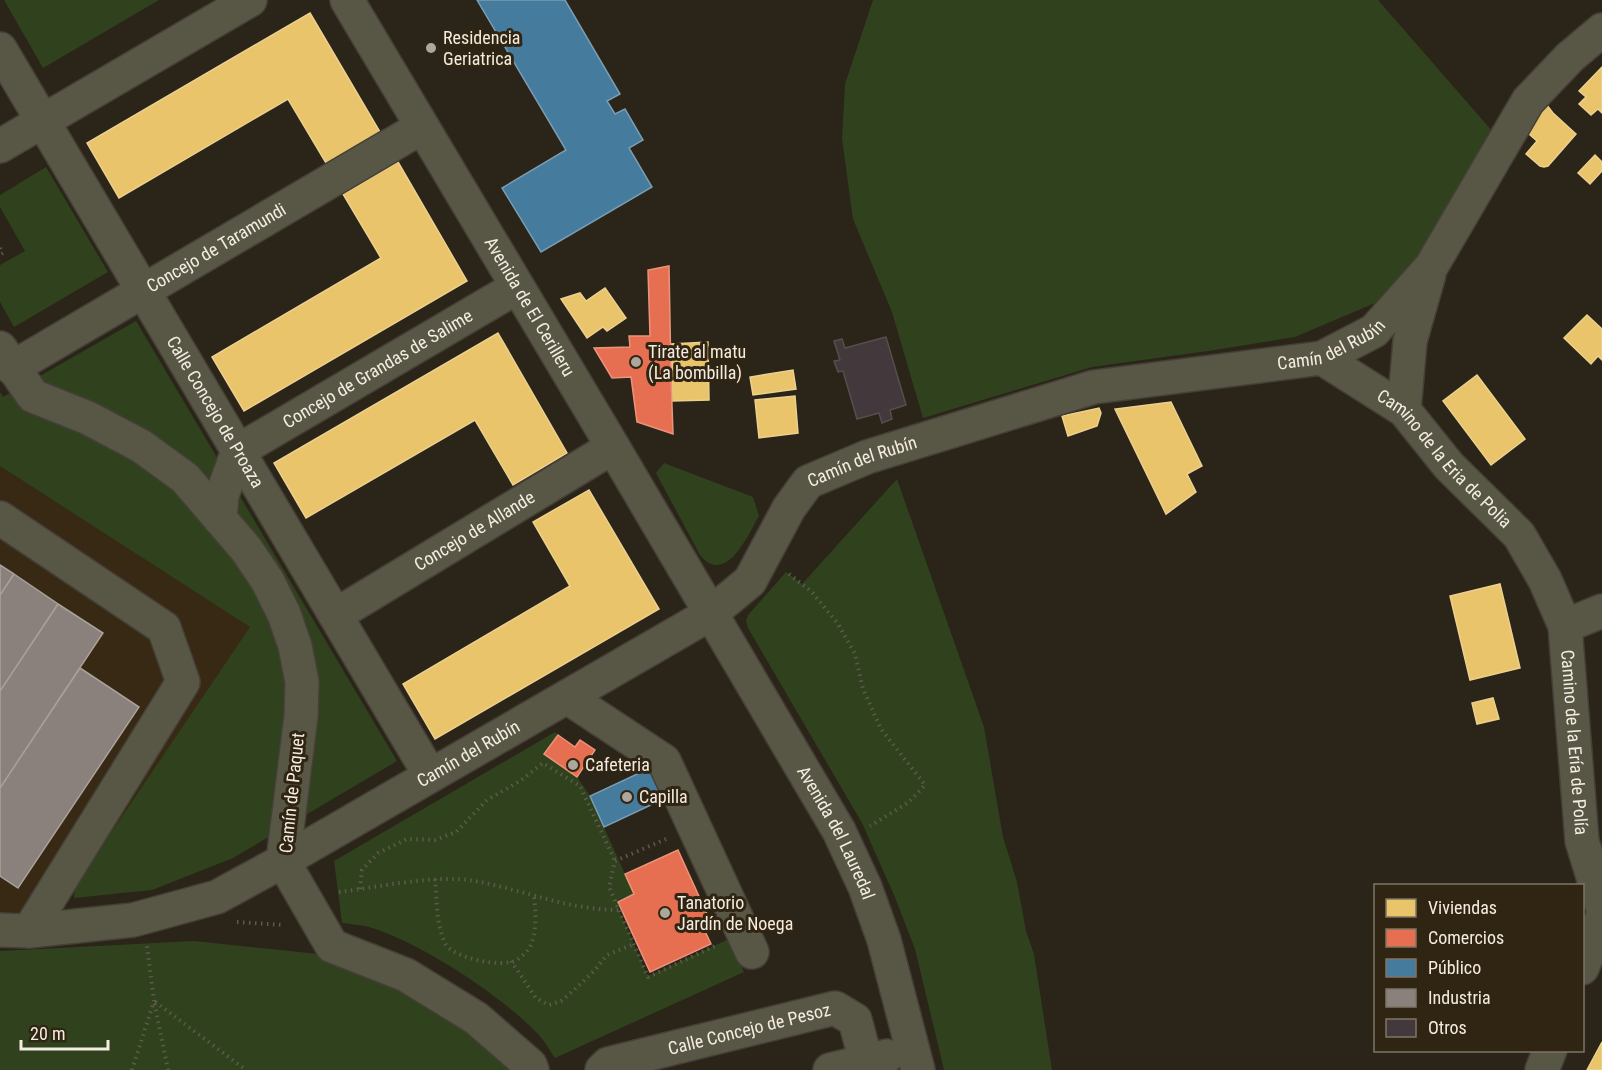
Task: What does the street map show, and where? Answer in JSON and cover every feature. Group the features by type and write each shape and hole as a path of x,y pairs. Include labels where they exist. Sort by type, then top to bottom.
{"street":[{"path":"0,146 250,0"},
{"name":"Avenida de El Cerilleru","path":"347,0 710,614"},
{"name":"Camín del Rubín","path":"14,930 133,920 217,897 284,861 710,614 750,581 789,508 808,482 867,457 1094,387 1322,358 1374,331 1431,267 1528,101 1570,57 1602,30"},
{"name":"Calle Concejo de Proaza","path":"0,49 430,775"},
{"name":"Concejo de Taramundi","path":"6,358 143,291 422,127"},
{"path":"1404,410 1410,341 1431,267"},
{"name":"Concejo de Grandas de Salime","path":"238,451 517,287"},
{"name":"Camín de Paquet","path":"6,358 33,396 88,418 141,446 184,478 246,549 267,580 284,614 296,646 302,682 301,716 284,861 332,946 406,975 476,1018 530,1065 532,1070"},
{"name":"Camino de la Eria de Polia","path":"1322,358 1404,410 1449,466 1519,535 1545,580"},
{"name":"Concejo de Allande","path":"296,646 613,447"},
{"path":"220,519 222,495 238,451"},
{"path":"0,518 164,628 183,682 14,930 0,910"},
{"name":"Camino de la Ería de Polía","path":"1545,580 1565,626 1582,841 1602,906"},
{"path":"1565,626 1602,610"},
{"name":"Avenida del Lauredal","path":"710,614 844,841 865,887 884,940 916,1060"},
{"path":"567,697 664,761 752,952"},
{"path":"1584,963 1602,918"},
{"name":"Calle Concejo de Pesoz","path":"602,1070 608,1064 835,1008 855,1020 866,1061"},
{"path":"1542,1070 1549,1052"},
{"path":"830,1070 866,1061 916,1060"}],"path":[{"path":"0,248 3,253 0,255"},
{"path":"764,555 812,592 838,624 855,654 863,689 881,729 925,785 909,802 844,841"},
{"path":"360,889 362,870 378,853 407,839 435,840 456,832 487,800 520,782 543,763 580,786 615,861 609,887 648,977 718,944"},
{"path":"615,861 694,825"},
{"path":"339,892 435,879 474,881 597,910 619,910"},
{"path":"435,879 438,918 446,944 461,956 487,962 516,961 530,948 536,916 534,896"},
{"path":"231,922 285,925"},
{"path":"146,937 154,1001 168,1070"},
{"path":"511,961 536,998 549,1005 561,1001 574,990 607,955 634,944"},
{"path":"132,1070 154,1001"},
{"path":"154,1001 246,1070"}],"shaded area":[{"path":"0,466 251,627 57,913 0,912"}],"green space":[{"path":"4,0 159,0 43,68"},
{"path":"873,0 1378,0 1493,132 1429,245 1375,303 1295,337 1092,367 923,418 892,312 853,219 842,139 845,84"},
{"path":"46,167 108,272 14,327 0,302 0,265 25,251 0,207 0,195"},
{"path":"136,321 397,761 233,858 152,890 74,898 75,886 250,627 0,466 0,392 3,397"},
{"path":"664,463 753,497 759,516 740,549 727,562 719,565 711,564 700,555 656,473"},
{"path":"897,479 984,727 1003,837 1017,882 1026,931 1034,954 1052,1070 944,1070 915,949 894,895 862,823 746,621 748,615 786,572 802,584"},
{"path":"555,732 558,735 545,754 577,777 590,796 634,894 618,902 619,910 648,976 729,939 744,972 555,1058 539,1035 523,1020 460,972 413,945 390,935 369,927 342,923 334,861"},
{"path":"194,941 367,959 523,1070 0,1070 0,951"}],"building: Viviendas":[{"path":"310,13 380,132 326,163 288,99 119,198 87,143"},
{"path":"1602,67 1602,113 1598,109 1591,115 1579,104 1586,97 1579,91"},
{"path":"1546,104 1576,134 1548,166 1544,167 1526,154 1537,141 1528,133"},
{"path":"1595,155 1602,162 1602,171 1590,184 1578,173"},
{"path":"398,162 467,281 244,411 212,357 381,258 343,194"},
{"path":"605,288 626,318 607,331 603,327 587,338 561,299 580,293 586,301"},
{"path":"1587,315 1602,329 1602,360 1598,356 1591,364 1564,338"},
{"path":"498,333 567,453 513,485 475,420 306,518 274,463"},
{"path":"708,342 709,400 672,401 671,344"},
{"path":"793,370 796,389 753,395 750,377"},
{"path":"1477,375 1525,439 1491,465 1443,401"},
{"path":"795,396 798,433 759,438 755,400"},
{"path":"1171,402 1202,466 1187,474 1196,492 1166,514 1115,409"},
{"path":"1099,408 1101,413 1097,426 1068,436 1062,416"},
{"path":"589,490 659,609 435,739 403,684 570,586 533,522"},
{"path":"1500,584 1520,668 1470,680 1450,596"},
{"path":"1493,698 1499,719 1477,724 1472,703"},
{"path":"1602,1042 1602,1070 1587,1070"}],"building: Comercios":[{"name":"Tirate al matu (La bombilla)","path":"669,266 673,434 637,422 631,377 612,378 594,348 630,347 629,336 650,336 648,270"},
{"name":"Cafeteria","path":"558,735 575,747 580,740 595,750 577,777 544,754"},
{"name":"Tanatorio Jardín de Noega","path":"678,850 712,925 704,929 711,944 650,972 618,902 634,894 625,874"}],"building: Público":[{"path":"477,0 565,0 620,94 607,101 615,114 625,109 643,140 629,148 652,187 541,252 502,188 566,150"},
{"name":"Capilla","path":"650,768 664,799 604,827 590,796"}],"building: Industria":[{"path":"0,565 14,574 0,595"},
{"path":"14,574 58,604 0,691 0,595"},
{"path":"58,604 103,633 0,788 0,691"},
{"path":"80,668 139,707 18,888 0,876 0,788"}],"building: Otros":[{"path":"886,337 906,405 890,410 892,419 882,423 879,413 857,419 843,371 838,372 834,361 840,360 834,341 842,339 845,348"}],"place":[{"name":"Residencia Geriatrica","path":"431,48"},
{"name":"Tirate al matu (La bombilla)","path":"636,362"},
{"name":"Cafeteria","path":"573,765"},
{"name":"Capilla","path":"627,797"},
{"name":"Tanatorio Jardín de Noega","path":"665,913"}]}
